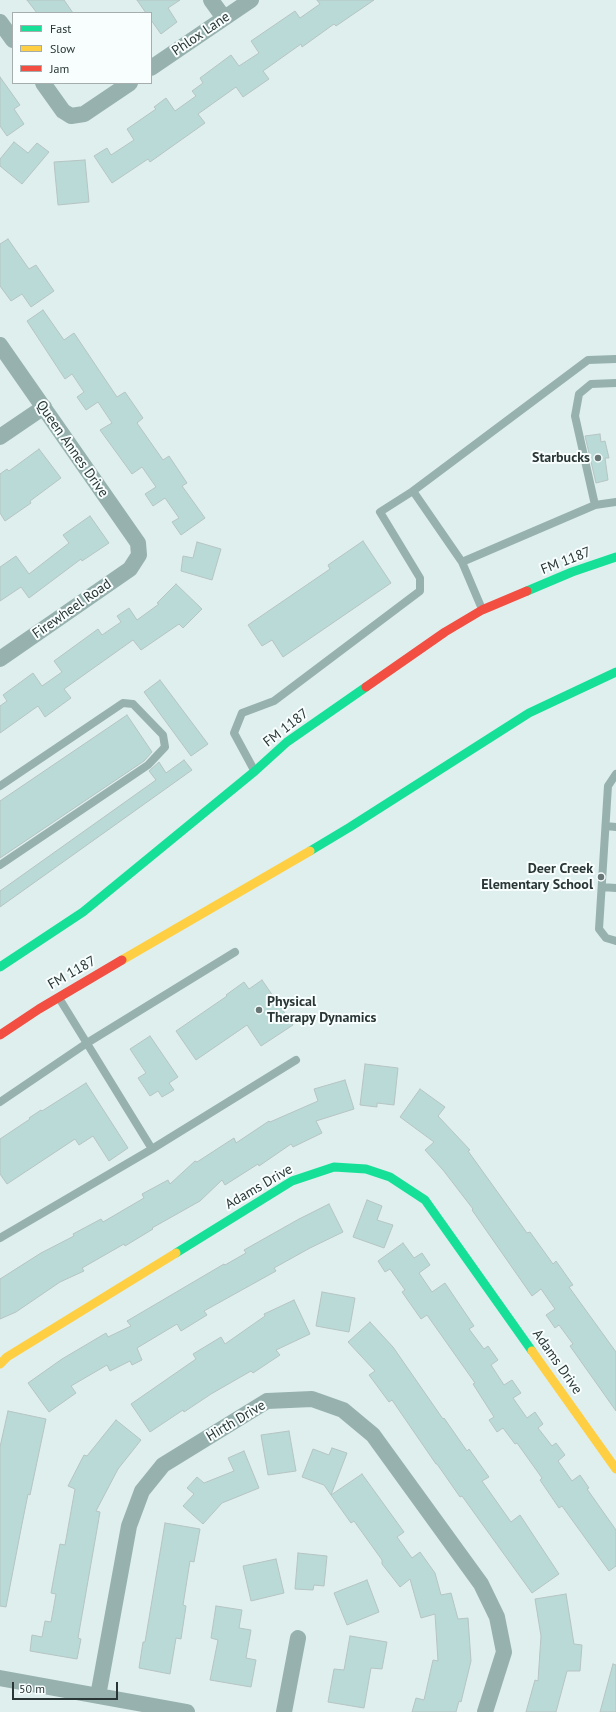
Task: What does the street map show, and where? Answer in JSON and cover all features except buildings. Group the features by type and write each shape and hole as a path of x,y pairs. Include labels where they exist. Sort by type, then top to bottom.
{"main road":[{"name":"FM 1187","path":"0,967 83,912 255,771 287,742 445,632 482,610 572,572 616,557"},
{"name":"FM 1187","path":"0,1035 59,997 350,827 529,713 616,672"},
{"name":"Adams Drive","path":"0,1364 7,1357 292,1181 334,1167 366,1169 390,1177 425,1200 616,1469"}],"street":[{"path":"212,0 224,18"},
{"name":"Phlox Lane","path":"152,67 251,0"},
{"path":"0,22 12,39"},
{"path":"44,84 63,111 71,116 84,114 129,84"},
{"name":"Queen Annes Drive","path":"0,345 138,543 139,555"},
{"path":"0,437 44,408"},
{"name":"Firewheel Road","path":"0,659 130,569 139,555"},
{"name":"Hirth Drive","path":"98,1696 129,1526 142,1491 163,1465 267,1401 312,1399 343,1410 373,1435 481,1584 497,1618 504,1652 485,1712"},
{"path":"284,1712 298,1638"},
{"path":"0,1678 187,1712"}],"lane":[{"path":"255,771 234,733 242,713 274,701 420,591 420,578 380,512 413,491 588,360 616,359"},
{"path":"595,505 575,416 579,394 591,384 616,383"},
{"path":"413,491 462,562 482,610"},
{"path":"462,562 595,505 616,502"},
{"path":"0,786 123,703 133,704 163,735 165,747 148,765 0,865"},
{"path":"616,774 608,786 598,929 606,938 616,940"},
{"path":"606,826 616,827"},
{"path":"602,887 616,888"},
{"path":"0,1102 87,1043 235,952"},
{"path":"59,997 152,1149"},
{"path":"0,1238 152,1149 296,1060"}],"traffic: fast":[{"path":"527,591 572,572 616,557"},
{"path":"310,851 529,713 616,672"},
{"path":"0,967 83,912 255,771 287,742 366,687"},
{"path":"176,1253 292,1181 334,1167 366,1169 390,1177 425,1200 532,1351"}],"traffic: slow":[{"path":"122,960 310,851"},
{"path":"0,1364 7,1357 176,1253"},
{"path":"532,1351 616,1469"}],"traffic: jam":[{"path":"366,687 445,632 482,610 527,591"},
{"path":"0,1035 39,1009 122,960"}],"place":[{"name":"Starbucks","path":"598,458"},
{"name":"Deer Creek Elementary School","path":"601,877"},
{"name":"Physical Therapy Dynamics","path":"259,1010"}]}
